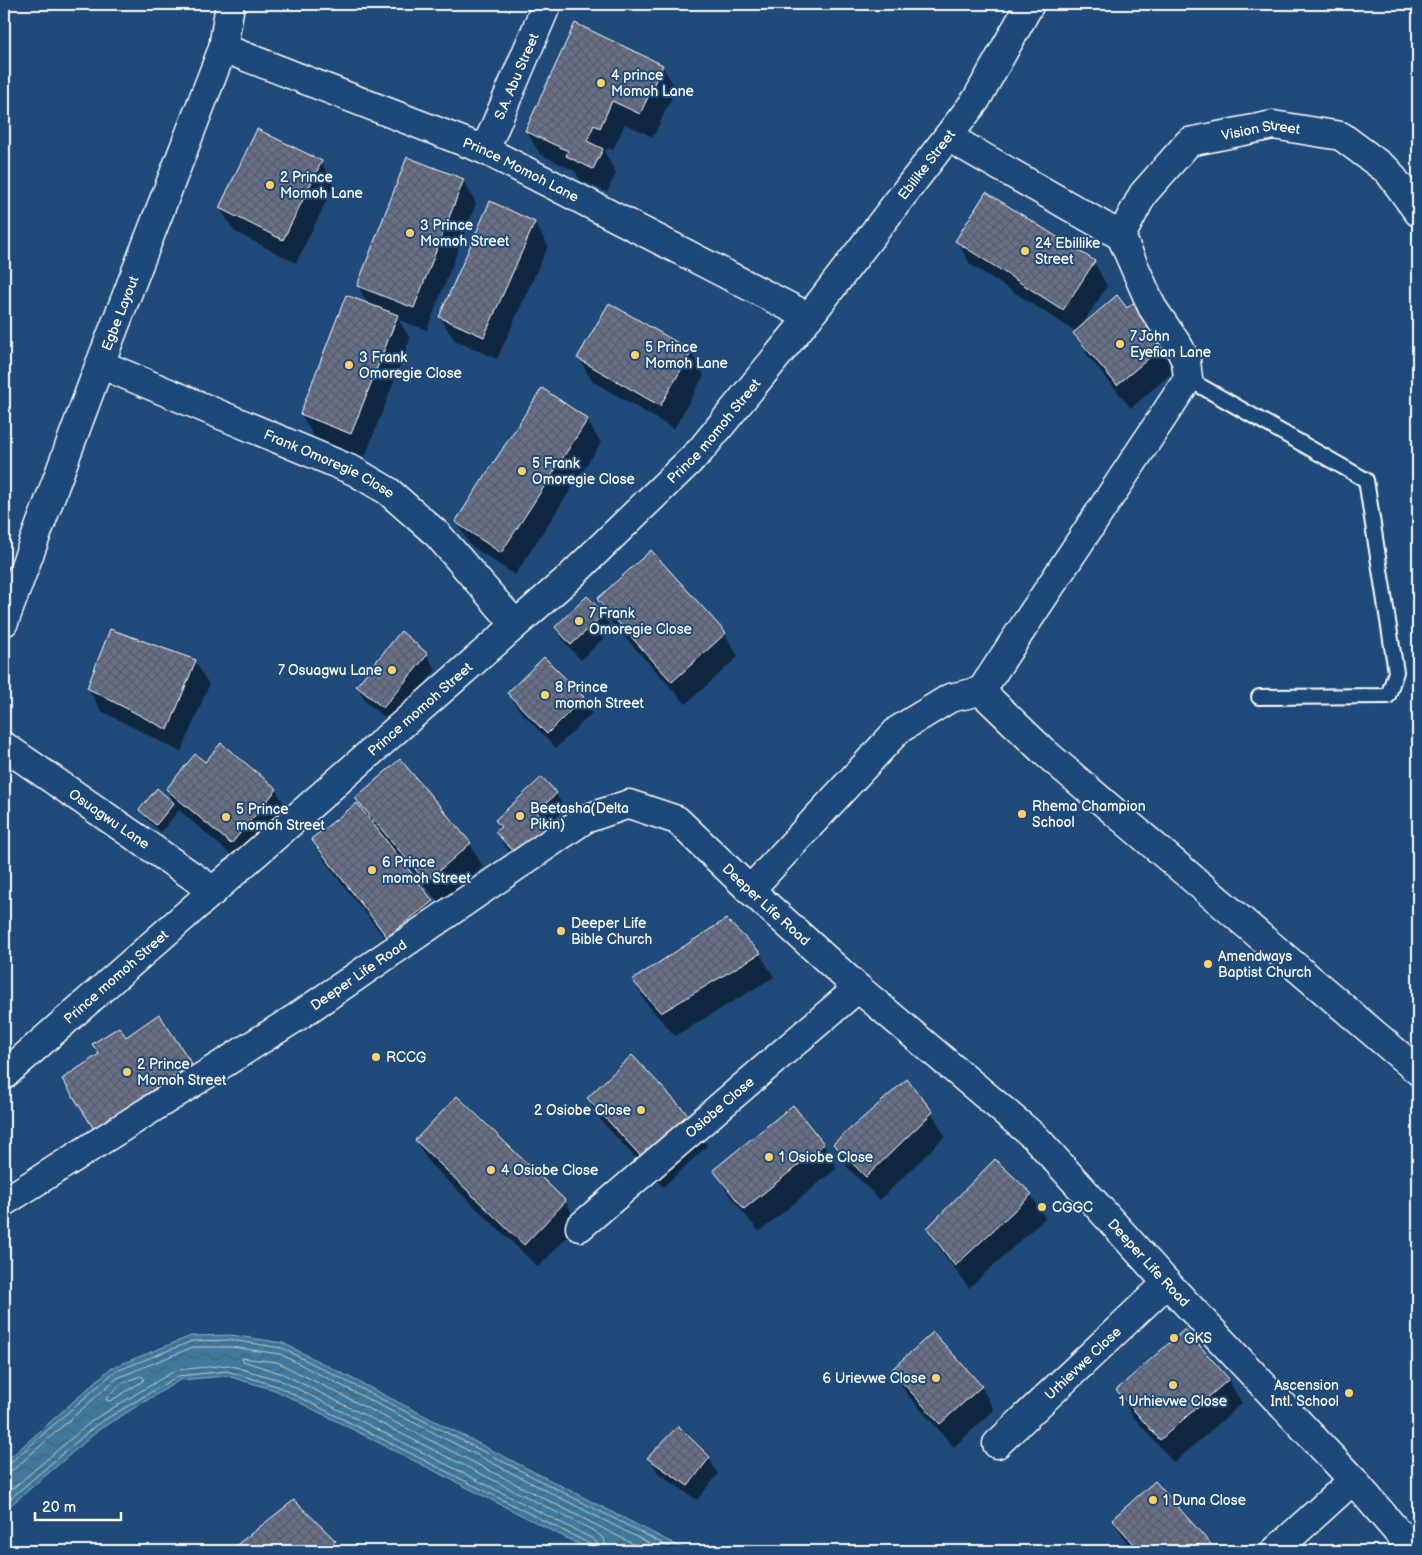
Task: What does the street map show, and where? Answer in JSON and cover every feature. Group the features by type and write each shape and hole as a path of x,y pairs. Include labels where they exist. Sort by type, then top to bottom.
{"street":[{"name":"Egbe Layout","path":"4,622 100,364 223,48 230,4"},
{"name":"S.A. Abu Street","path":"485,150 547,4"},
{"name":"Ebilike Street","path":"809,317 976,100 1030,4"},
{"name":"Prince Momoh Lane","path":"223,48 485,150 809,317"},
{"name":"Vision Street","path":"1122,236 1142,194 1189,142 1273,125 1341,136 1388,171 1418,212"},
{"path":"750,890 898,730 950,698 981,691 1188,379 1186,361 1179,347 1152,307 1122,236 948,137"},
{"name":"Prince momoh Street","path":"4,1075 571,576 700,451 809,317"},
{"name":"Frank Omoregie Close","path":"100,364 354,471 388,491 438,535 515,624"},
{"path":"981,691 1042,750 1418,1071"},
{"name":"Osuagwu Lane","path":"4,746 214,890"},
{"name":"Deeper Life Road","path":"4,1202 297,1017 585,819 629,804 677,820 750,890 858,988 1036,1138 1168,1283 1353,1480 1414,1551"},
{"name":"Osiobe Close","path":"580,1227 858,988"},
{"name":"Urhievwe Close","path":"997,1444 1168,1283"},
{"path":"1275,1551 1353,1480"}],"lane":[{"path":"1188,379 1366,480 1396,672 1388,696 1259,697"}],"water":[{"path":"231,1335 283,1343 688,1551 592,1551 275,1390 227,1376 180,1380 100,1429 4,1511 4,1463 111,1368 191,1336"}],"building":[{"name":"4 prince Momoh Lane","path":"575,23 663,65 640,114 612,101 600,128 594,125 587,141 603,149 593,169 566,156 568,151 525,131"},
{"name":"2 Prince Momoh Lane","path":"257,129 322,161 283,240 219,208"},
{"name":"3 Prince Momoh Street","path":"407,157 464,179 414,308 357,286"},
{"name":"24 Ebillike Street","path":"986,192 1095,261 1063,310 955,241"},
{"path":"490,201 535,222 484,337 439,317"},
{"name":"3 Frank Omoregie Close","path":"346,295 398,315 351,434 300,414"},
{"name":"7 John Eyefian Lane","path":"1117,295 1127,308 1133,303 1160,335 1154,340 1161,348 1117,385 1073,333"},
{"name":"5 Prince Momoh Lane","path":"609,303 692,351 660,406 577,358"},
{"name":"5 Frank Omoregie Close","path":"542,388 588,419 501,553 455,522"},
{"path":"651,550 726,633 672,682 597,599"},
{"name":"7 Frank Omoregie Close","path":"587,596 604,614 571,645 555,627"},
{"path":"110,629 196,660 168,730 87,688"},
{"name":"7 Osuagwu Lane","path":"401,631 428,654 383,708 356,686"},
{"name":"8 Prince momoh Street","path":"544,657 584,697 547,734 507,693"},
{"name":"5 Prince momoh Street","path":"221,743 277,789 231,844 166,789 195,754 205,762"},
{"path":"400,759 471,843 426,882 355,798"},
{"name":"Beetasha(Delta Pikin)","path":"542,777 557,793 537,812 544,820 538,826 546,834 520,858 495,832 501,827 495,820"},
{"path":"157,788 174,803 156,825 139,810"},
{"name":"6 Prince momoh Street","path":"357,803 433,901 387,937 311,839"},
{"path":"726,919 761,953 661,1013 632,980"},
{"name":"2 Prince Momoh Street","path":"159,1014 192,1064 94,1129 62,1079 99,1054 92,1044 119,1027 126,1037"},
{"name":"2 Osiobe Close","path":"632,1055 695,1122 649,1165 587,1098"},
{"path":"907,1079 933,1112 866,1177 833,1144"},
{"name":"4 Osiobe Close","path":"457,1096 566,1201 524,1245 415,1140"},
{"name":"1 Osiobe Close","path":"793,1105 824,1144 744,1209 713,1170"},
{"path":"995,1159 1032,1194 955,1266 927,1228"},
{"name":"1 Urhievwe Close","path":"1185,1329 1229,1379 1160,1440 1116,1390"},
{"name":"6 Urievwe Close","path":"933,1332 982,1386 940,1424 891,1370"},
{"path":"678,1426 710,1457 688,1486 647,1458"},
{"name":"1 Duna Close","path":"1155,1481 1217,1551 1140,1551 1112,1519"},
{"path":"294,1500 336,1541 323,1551 229,1551"}],"place":[{"name":"4 prince Momoh Lane","path":"601,83"},
{"name":"2 Prince Momoh Lane","path":"270,185"},
{"name":"3 Prince Momoh Street","path":"410,233"},
{"name":"24 Ebillike Street","path":"1025,251"},
{"name":"7 John Eyefian Lane","path":"1120,344"},
{"name":"5 Prince Momoh Lane","path":"635,355"},
{"name":"3 Frank Omoregie Close","path":"349,365"},
{"name":"5 Frank Omoregie Close","path":"522,471"},
{"name":"7 Frank Omoregie Close","path":"579,621"},
{"name":"7 Osuagwu Lane","path":"392,670"},
{"name":"8 Prince momoh Street","path":"545,695"},
{"name":"Rhema Champion School","path":"1022,814"},
{"name":"Beetasha(Delta Pikin)","path":"520,816"},
{"name":"5 Prince momoh Street","path":"226,817"},
{"name":"6 Prince momoh Street","path":"372,870"},
{"name":"Deeper Life Bible Church","path":"561,931"},
{"name":"Amendways Baptist Church","path":"1208,964"},
{"name":"RCCG","path":"376,1057"},
{"name":"2 Prince Momoh Street","path":"127,1072"},
{"name":"2 Osiobe Close","path":"641,1110"},
{"name":"1 Osiobe Close","path":"769,1157"},
{"name":"4 Osiobe Close","path":"491,1170"},
{"name":"CGGC","path":"1042,1207"},
{"name":"GKS","path":"1174,1338"},
{"name":"6 Urievwe Close","path":"936,1378"},
{"name":"1 Urhievwe Close","path":"1173,1385"},
{"name":"Ascension Intl. School","path":"1349,1393"},
{"name":"1 Duna Close","path":"1153,1500"}]}
